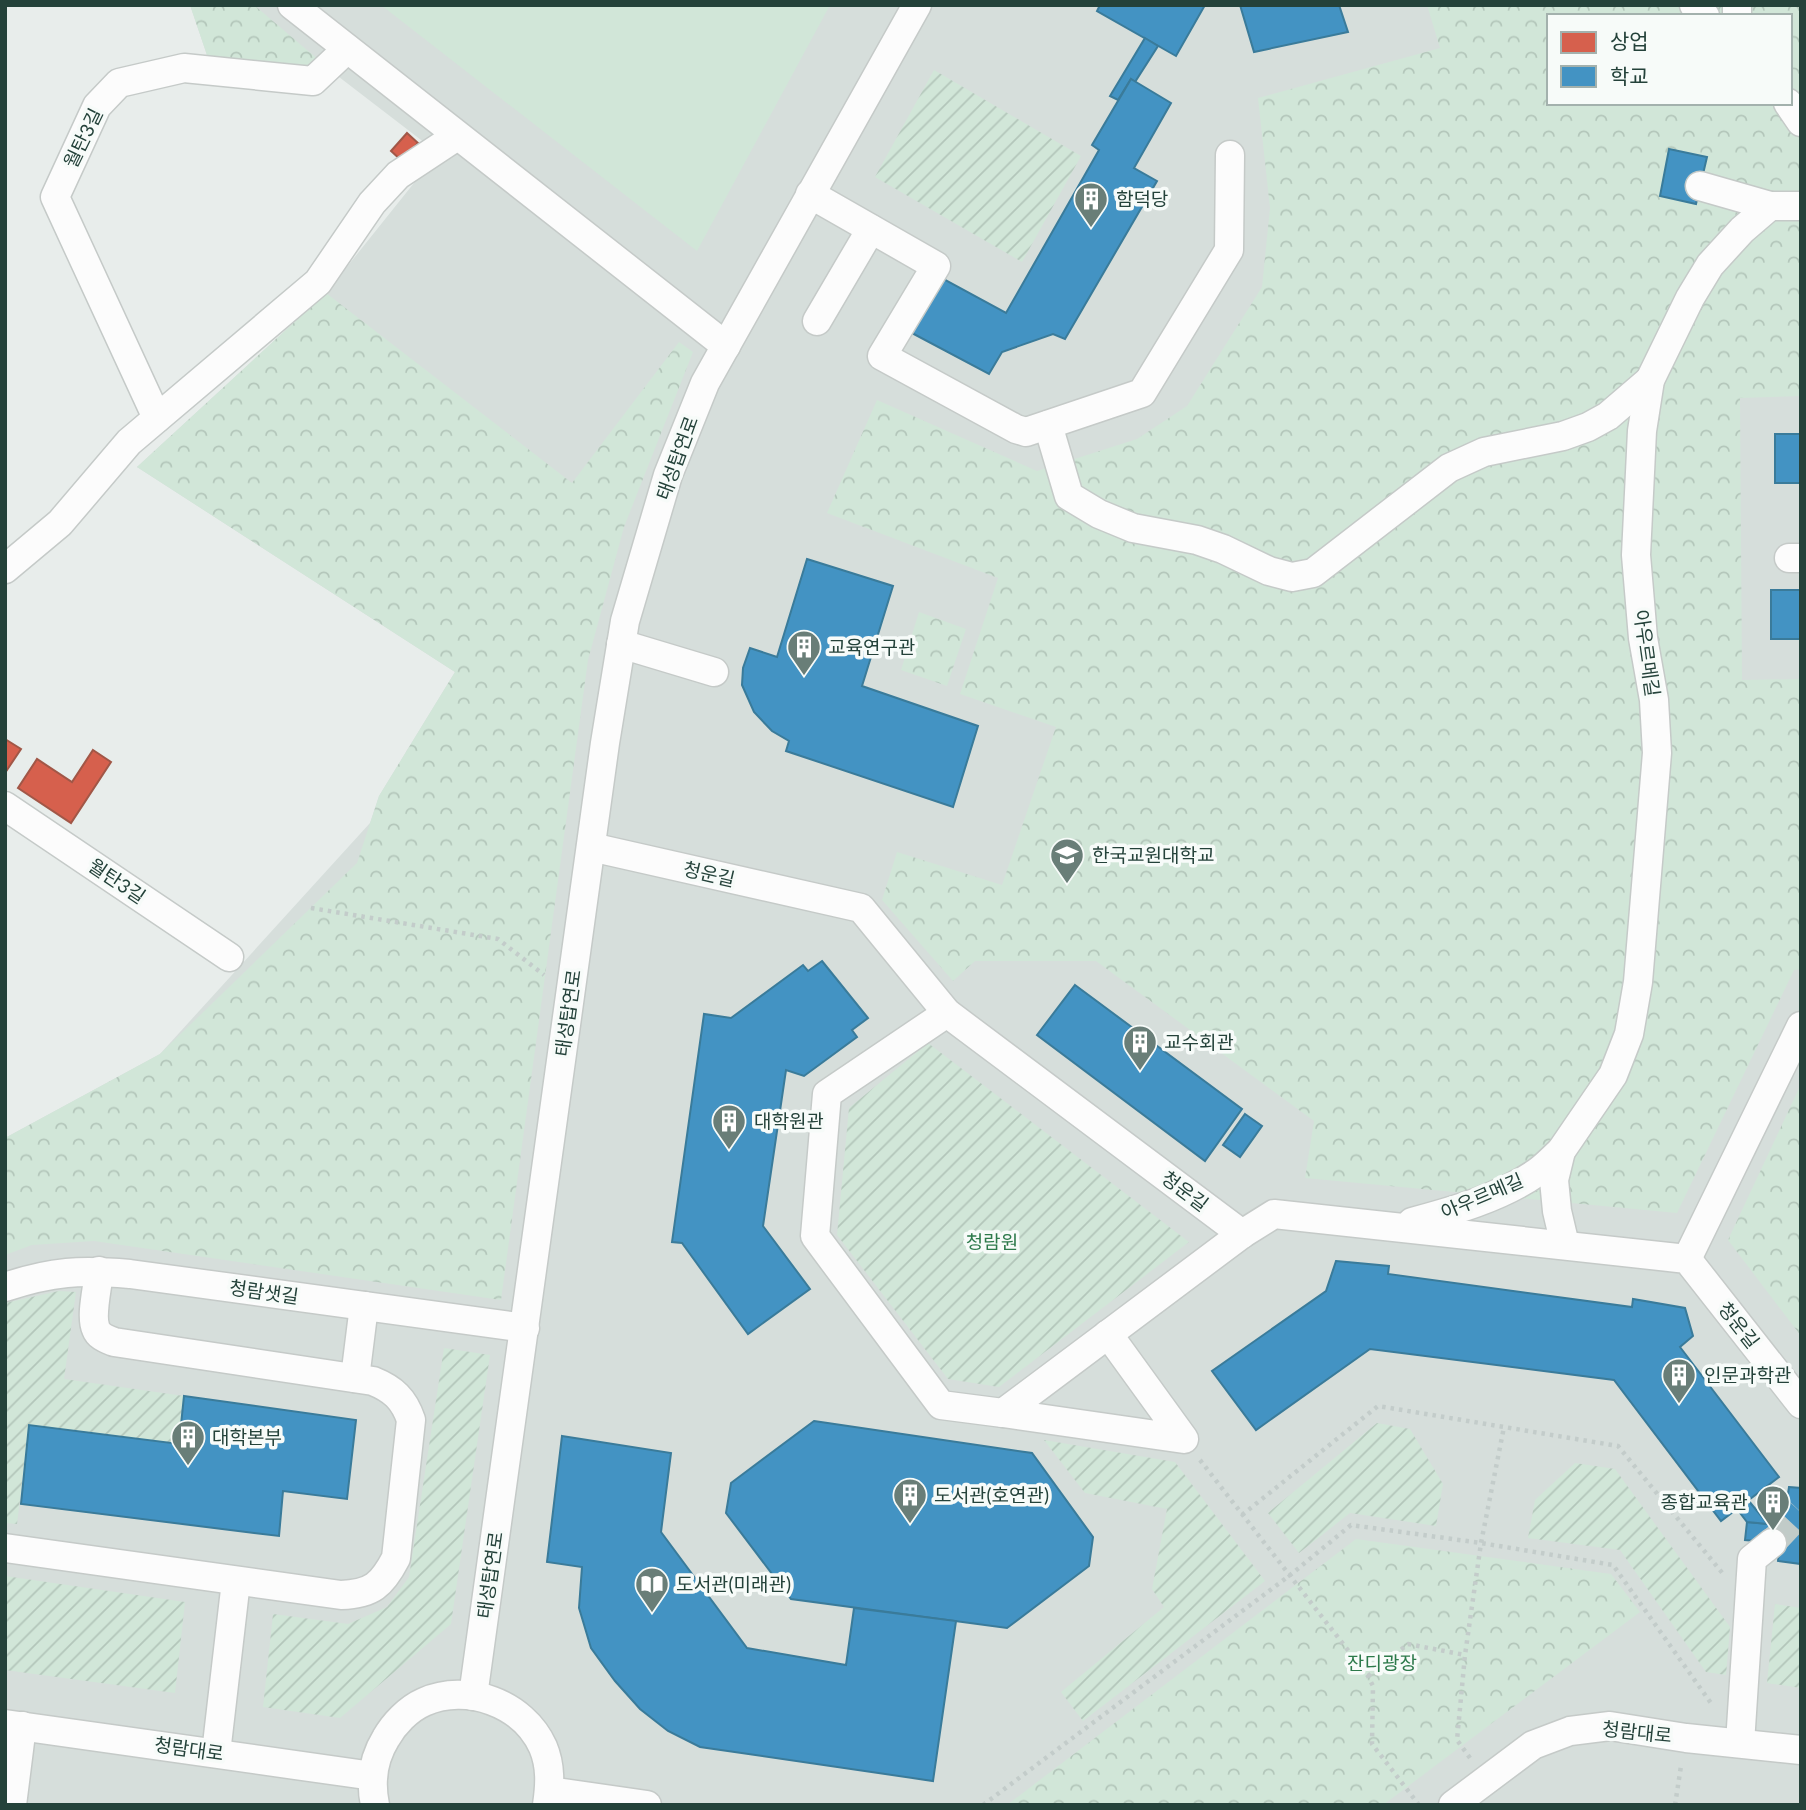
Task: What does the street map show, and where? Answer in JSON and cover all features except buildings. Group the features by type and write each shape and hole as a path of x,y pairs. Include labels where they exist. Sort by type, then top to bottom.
{"street":[{"path":"292,5 726,346"},
{"name":"태성탑연로","path":"473,1696 572,980 625,621 668,475 705,383 916,5"},
{"name":"월탄3길","path":"157,418 55,197 97,106 119,83 184,68 313,81 347,49"},
{"path":"1789,105 1801,122"},
{"path":"5,569 60,523 129,442 318,282 372,203 398,176 457,136"},
{"path":"810,194 936,266 882,356 1026,432 1142,393 1229,250 1230,155"},
{"path":"1700,186 1770,206 1801,206"},
{"name":"아우르메길","path":"1395,1227 1455,1210 1505,1190 1536,1173 1561,1150 1612,1075 1629,1034 1638,982 1657,754 1654,700 1643,638 1636,555 1642,430 1650,380 1690,298 1710,265 1742,230 1770,206"},
{"path":"817,321 871,229"},
{"path":"1048,425 1069,496 1099,514 1133,528 1223,549 1269,570 1292,577 1313,573 1449,468 1484,452 1563,436 1588,427 1608,416 1650,380"},
{"path":"621,644 714,672"},
{"name":"월탄3길","path":"5,806 229,957"},
{"name":"청운길","path":"591,847 861,908 947,1013 1242,1234"},
{"path":"947,1013 827,1094 815,1236 941,1405 1184,1439"},
{"path":"1003,1413 1242,1234 1274,1214 1687,1259 1801,1026"},
{"name":"아우르메길","path":"1561,1150 1554,1180 1557,1211 1565,1245"},
{"name":"청운길","path":"1687,1259 1801,1404"},
{"name":"청람샛길","path":"5,1287 39,1276 85,1270 99,1271 525,1328"},
{"path":"5,1548 350,1595 373,1589 386,1576 396,1558 411,1420 406,1405 396,1393 373,1381 114,1342 102,1337 96,1329 94,1317 99,1271"},
{"path":"355,1378 364,1306"},
{"path":"1108,1334 1184,1439"},
{"path":"1740,1743 1752,1559 1772,1542"},
{"path":"216,1753 236,1581"},
{"path":"375,1805 371,1787 377,1753 395,1723 423,1702 457,1694 492,1700 522,1718 542,1746 551,1781 548,1798 646,1805"},
{"path":"12,1805 14,1725"},
{"name":"청람대로","path":"14,1725 373,1776"},
{"name":"청람대로","path":"1453,1805 1533,1745 1570,1731 1610,1726 1686,1738 1801,1750"}],"path":[{"path":"311,908 498,939 545,975 572,980"},
{"path":"1241,1515 1378,1406 1618,1446 1749,1605"},
{"path":"1487,1779 1457,1740 1465,1655 1481,1543 1504,1427"},
{"path":"1184,1439 1368,1676 1373,1686 1372,1744 1419,1805"},
{"path":"983,1805 1289,1576 1351,1525 1613,1565 1740,1743"},
{"path":"1368,1676 1408,1644 1465,1655"},
{"path":"1675,1805 1686,1738"}],"shaded area":[{"name":"한국교원대학교","path":"190,5 1801,5 1801,1805 5,1805 5,1138 160,1054 370,823 379,796 455,672 137,467 326,293 438,153 326,67 208,58"}],"green space":[{"path":"190,5 254,5 327,67 208,58"},
{"path":"381,5 830,5 697,251"},
{"path":"1427,5 1801,5 1801,396 1740,398 1742,680 1801,679 1801,969 1794,970 1677,1213 1305,1178 1314,1121 1096,961 975,961 953,981 882,900 897,852 1002,885 1056,727 960,694 998,578 827,513 877,400 1037,471 1137,439 1187,406 1262,287 1270,208 1258,98 1440,48"},
{"path":"934,70 1081,156 1022,262 875,177"},
{"path":"326,293 572,483 679,342 693,352 624,527 588,660 501,1300 94,1241 32,1245 5,1255 5,1138 160,1054 357,863 379,796 455,672 137,467"},
{"path":"919,612 966,629 947,686 901,670"},
{"name":"청람원","path":"928,1043 1189,1242 999,1387 948,1379 837,1235 849,1108"},
{"path":"1801,1084 1801,1336 1728,1240"},
{"path":"59,1291 76,1292 64,1379 184,1396 179,1444 29,1425 17,1524 5,1523 5,1303"},
{"path":"444,1348 490,1355 451,1624 340,1718 263,1707 273,1614 348,1624 387,1607 409,1577"},
{"path":"1377,1423 1410,1429 1443,1484 1436,1526 1350,1513 1299,1553 1268,1513"},
{"path":"1044,1440 1175,1462 1265,1581 1083,1721 1061,1692 1164,1607 1152,1589 1167,1509 1085,1493"},
{"path":"1575,1463 1615,1469 1730,1627 1726,1675 1706,1672 1620,1550 1528,1538 1535,1500"},
{"name":"잔디광장","path":"1356,1539 1611,1574 1640,1612 1383,1805 1007,1805"},
{"path":"5,1576 185,1602 175,1693 5,1670"},
{"path":"1775,1604 1801,1608 1801,1688 1767,1683"}],"tunnel":[{"path":"1772,1543 1801,1512"}],"place":[{"name":"함덕당","path":"1091,229"},
{"name":"교육연구관","path":"804,677"},
{"name":"한국교원대학교","path":"1067,885"},
{"name":"교수회관","path":"1140,1072"},
{"name":"대학원관","path":"729,1151"},
{"name":"인문과학관","path":"1679,1405"},
{"name":"대학본부","path":"188,1467"},
{"name":"도서관(호연관)","path":"910,1525"},
{"name":"종합교육관","path":"1773,1532"},
{"name":"도서관(미래관)","path":"652,1614"}]}
